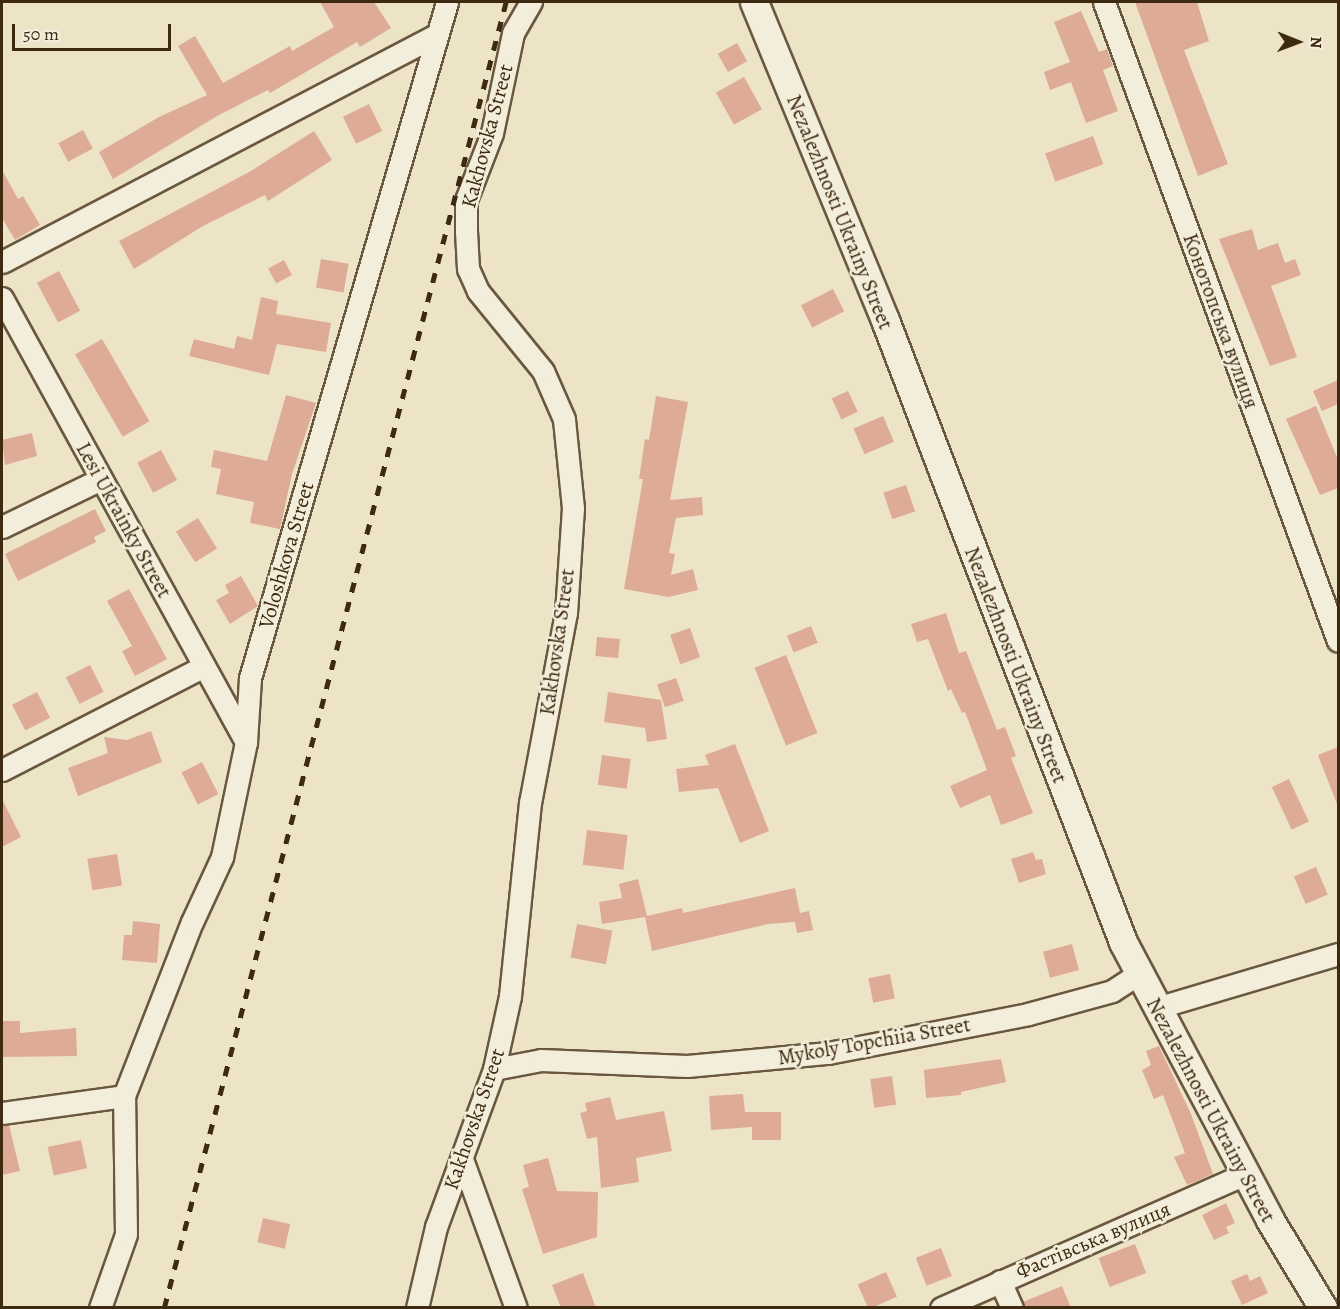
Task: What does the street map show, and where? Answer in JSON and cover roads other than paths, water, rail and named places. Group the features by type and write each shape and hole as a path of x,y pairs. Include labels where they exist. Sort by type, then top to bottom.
{"street":[{"name":"Voloshkova Street","path":"124,1096 192,922 222,858 246,742 250,678 447,2"},
{"name":"Kakhovska Street","path":"417,1308 436,1227 494,1069 510,996 530,803 566,613 573,508 564,419 543,371 478,291 468,269 466,200 492,133 513,33 531,2"},
{"name":"Nezalezhnosti Ukrainy Street","path":"754,2 885,320 994,612 1138,974 1245,1174 1323,1308"},
{"name":"Конотопська вулиця","path":"1104,2 1338,641"},
{"path":"2,262 437,35"},
{"name":"Lesi Ukrainky Street","path":"2,298 246,742"},
{"path":"2,527 101,479"},
{"path":"2,770 204,666"},
{"path":"1156,1008 1338,954"},
{"name":"Mykoly Topchiia Street","path":"494,1069 541,1060 687,1066 828,1053 1028,1014 1112,991 1138,974"},
{"path":"2,1113 124,1096 126,1234 100,1308"},
{"path":"462,1159 516,1308"},
{"name":"Фастівська вулиця","path":"941,1308 1245,1174"},
{"path":"1000,1281 1012,1308"}],"railway":[{"path":"164,1308 506,2"}]}
